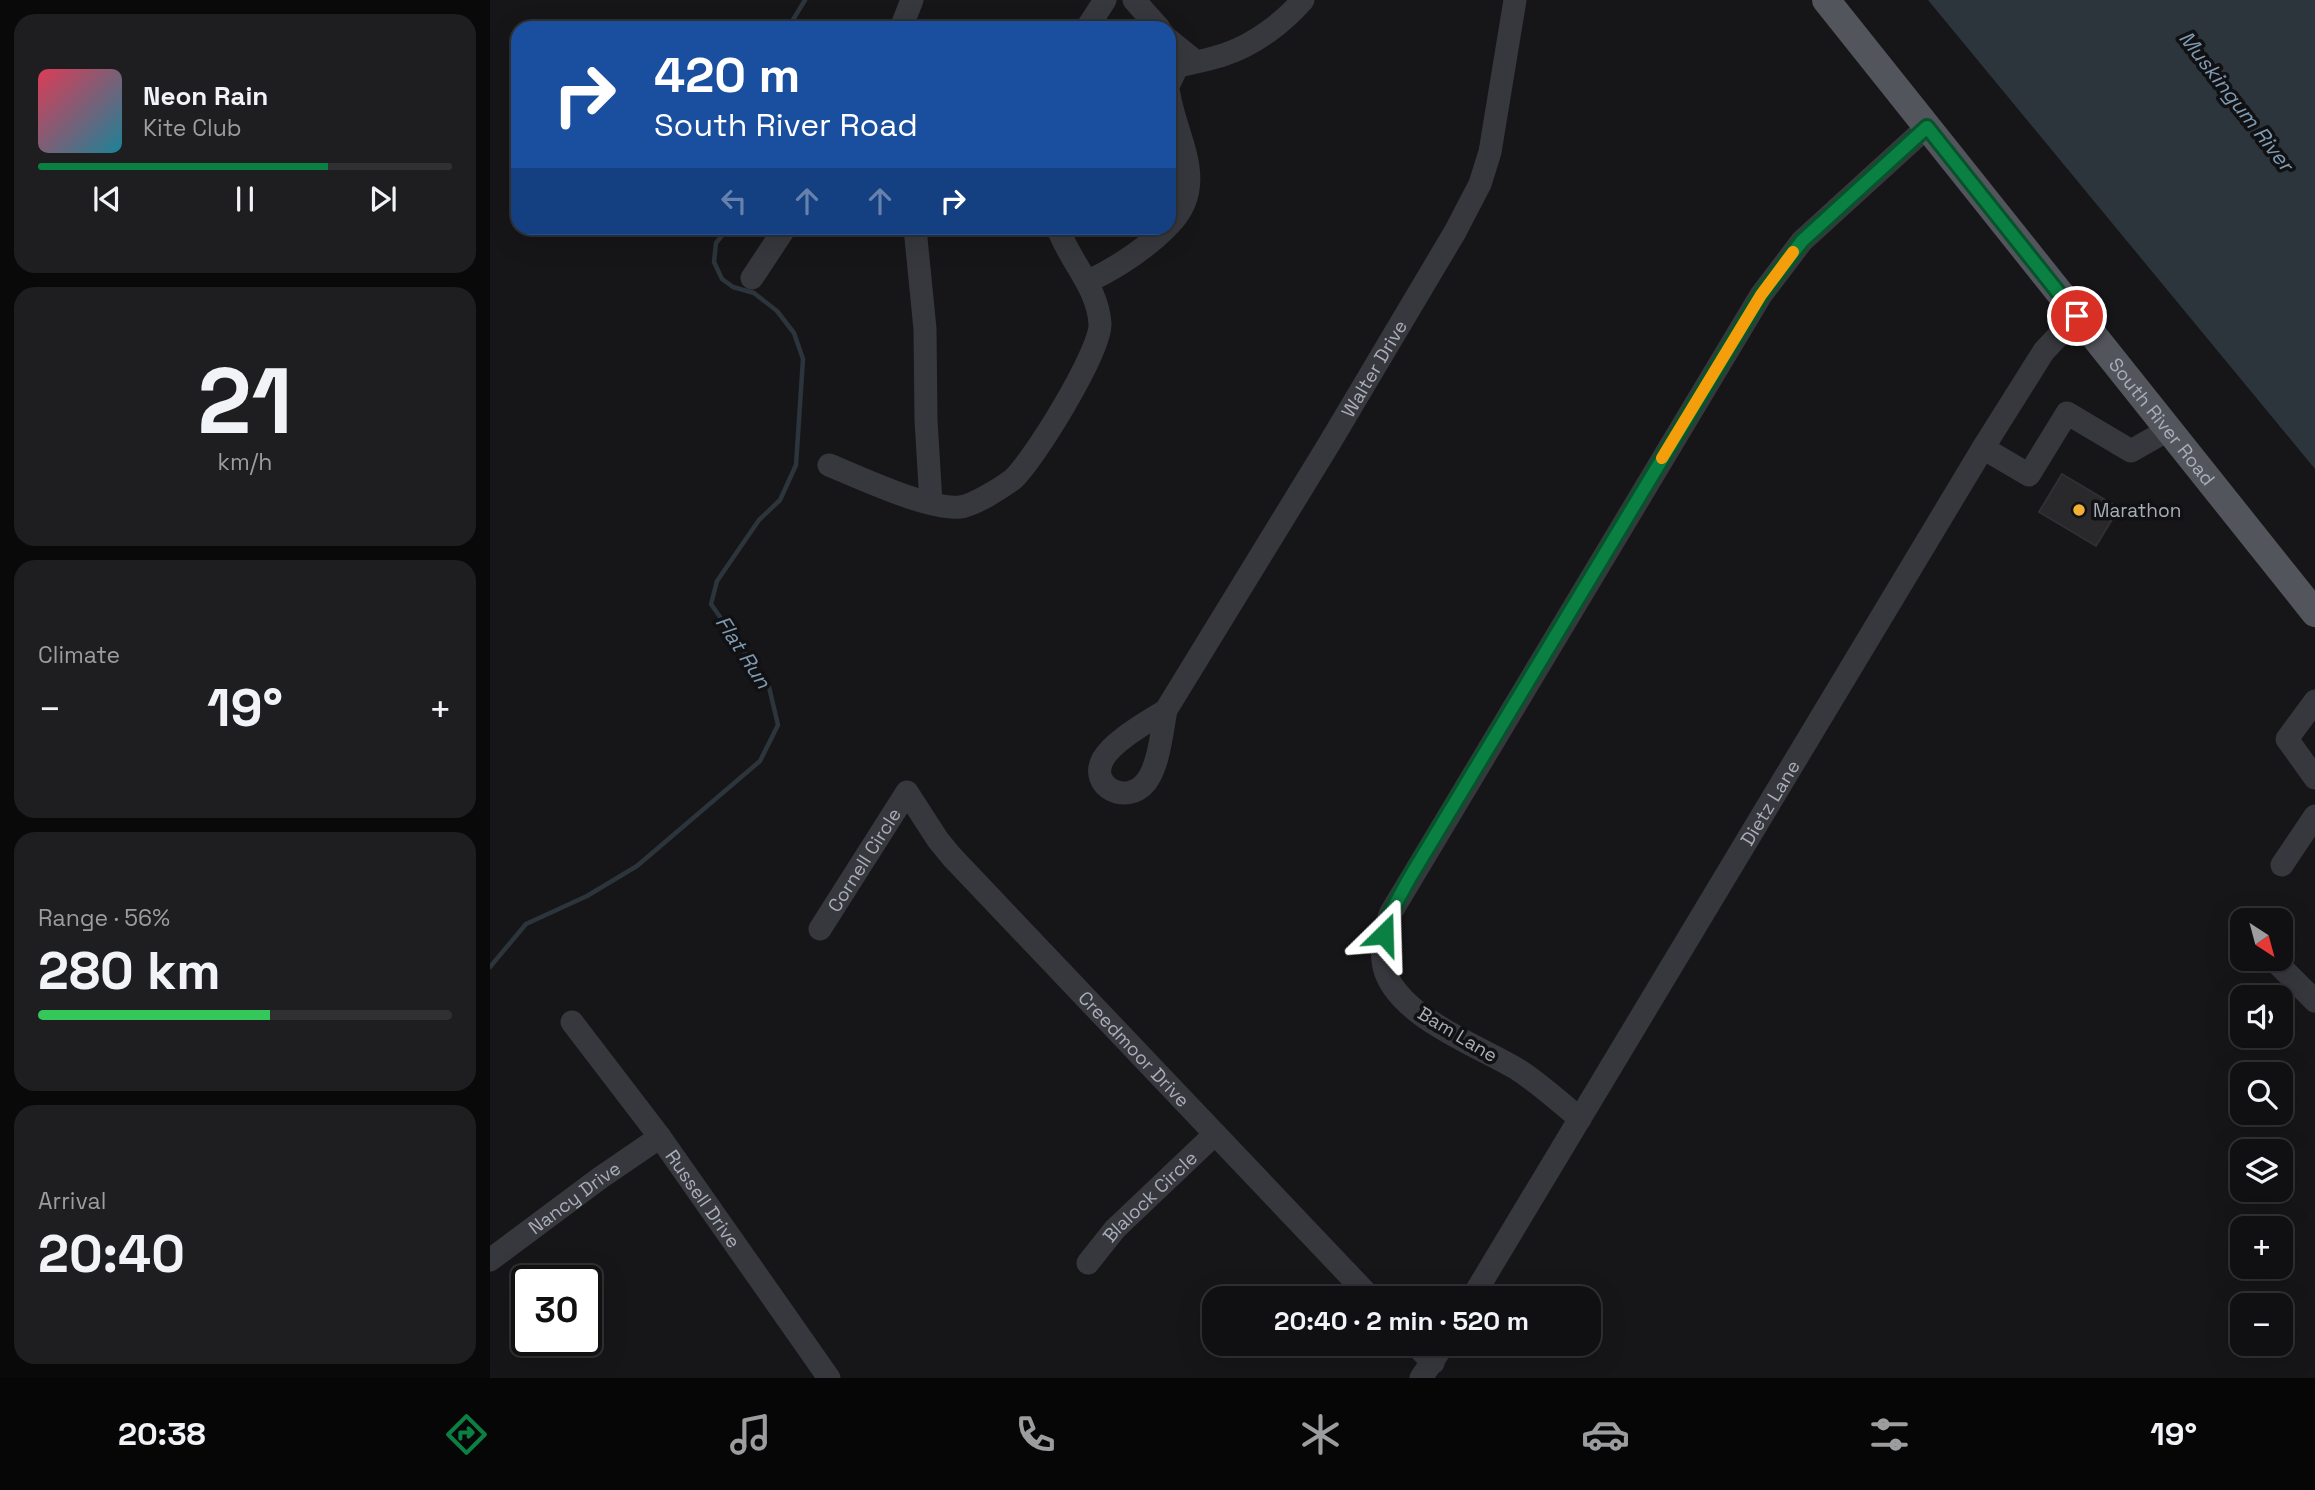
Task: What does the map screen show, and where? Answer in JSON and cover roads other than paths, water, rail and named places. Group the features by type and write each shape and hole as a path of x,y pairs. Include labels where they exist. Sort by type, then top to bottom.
{"main road":[{"name":"South River Road","path":"1826,0 2315,613"}],"street":[{"path":"904,21 912,0"},
{"path":"1092,21 1105,0"},
{"path":"1134,0 1153,21"},
{"path":"1176,70 1195,61 1227,54 1267,33 1292,13 1303,0"},
{"name":"Walter Drive","path":"1166,710 1329,444 1455,232 1480,184 1492,141 1515,0"},
{"path":"1176,46 1195,61"},
{"path":"1176,123 1184,143 1190,174 1188,194 1176,218"},
{"name":"Bam Lane","path":"1580,1119 1530,1078 1424,1016 1396,992 1382,954 1390,914 1767,286 1819,223 1927,127"},
{"path":"751,278 780,235"},
{"path":"916,235 925,329 926,420 931,503"},
{"path":"829,465 931,503 961,507 985,497 1013,479 1055,422 1093,354 1100,328 1098,307 1061,235"},
{"path":"1087,282 1133,255 1159,235"},
{"name":"Dietz Lane","path":"1479,1286 1983,448 2044,351 2077,316"},
{"path":"1983,448 2029,475 2067,413 2131,451 2168,430"},
{"path":"2315,701 2287,740 2315,778"},
{"name":"Cornell Circle","path":"820,929 907,792"},
{"name":"Creedmoor Drive","path":"907,792 951,857 1360,1286"},
{"path":"2282,865 2315,816"},
{"path":"2285,971 2315,1001"},
{"name":"Russell Drive","path":"572,1022 660,1137 830,1378"},
{"name":"Blalock Circle","path":"1088,1262 1115,1229 1215,1134"},
{"name":"Nancy Drive","path":"490,1260 660,1137"}],"water":[{"name":"Muskingum River","path":"1928,0 2315,0 2315,469"}],"waterway":[{"name":"Flat Run","path":"792,21 805,0"},
{"name":"Flat Run","path":"490,967 526,924 587,896 637,866 760,761 778,725 769,687 711,604 717,581 759,520 780,500 796,465 803,359 794,333 777,311 754,293 733,287 722,279 714,262 716,243 722,235"}],"place":[{"name":"Marathon","path":"2079,510"}]}
